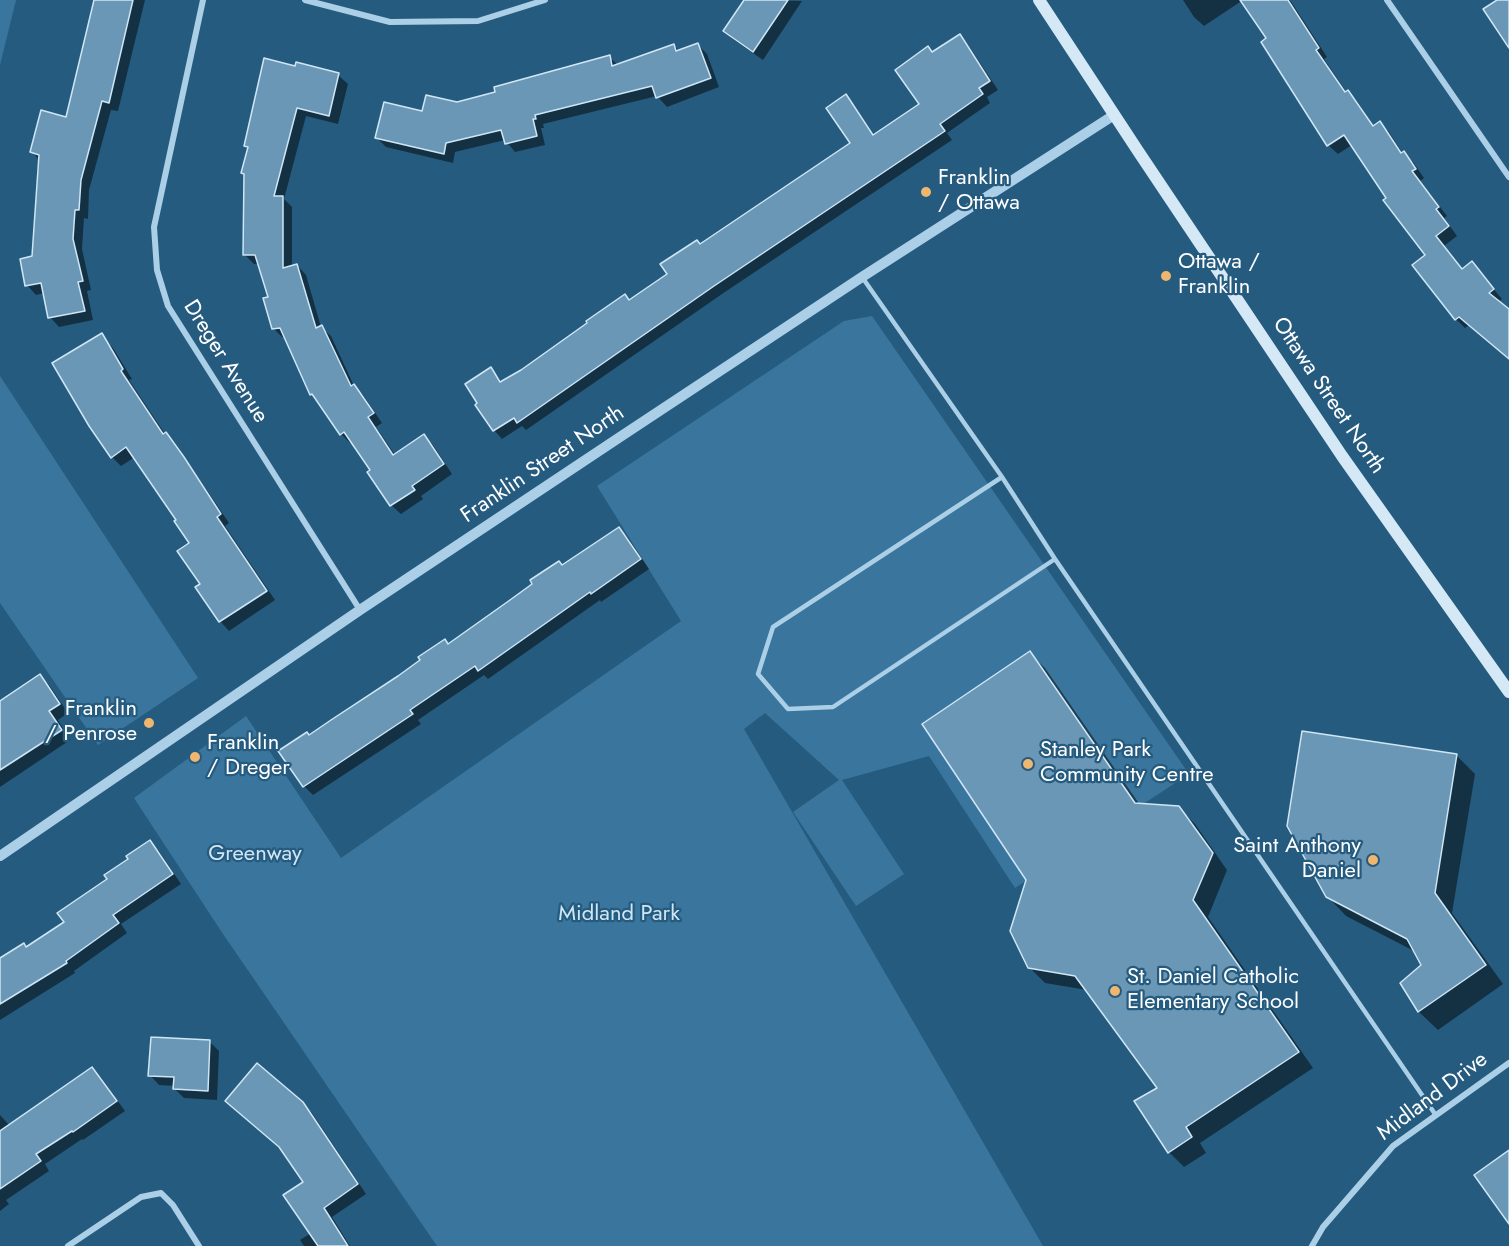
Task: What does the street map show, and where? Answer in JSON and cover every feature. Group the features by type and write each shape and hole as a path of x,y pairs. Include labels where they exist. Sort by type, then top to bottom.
{"main road":[{"name":"Ottawa Street North","path":"1039,0 1342,456 1509,692"}],"street":[{"name":"Dreger Avenue","path":"203,0 154,227 157,270 168,306 360,610"},
{"path":"305,0 390,22 478,21 545,0"},
{"path":"1387,0 1509,177"},
{"name":"Franklin Street North","path":"0,856 360,610 862,277 1114,115"},
{"name":"Midland Drive","path":"1312,1246 1323,1227 1393,1146 1509,1063"},
{"path":"68,1246 141,1197 161,1193 173,1205 199,1246"}],"lane":[{"path":"862,277 1002,477 1055,559 1435,1114"},
{"path":"1002,477 773,627 758,674 788,709 833,707 1055,559"}],"green space":[{"path":"0,0 16,0 0,65"},
{"path":"872,316 1189,774 1015,888 929,756 842,780 904,874 856,906 793,812 839,780 765,713 744,729 1043,1246 437,1246 221,931 134,798 246,716 341,858 681,621 597,486 844,321"},
{"path":"0,376 198,678 98,745 0,603"}],"building":[{"path":"94,0 133,0 109,103 102,101 81,180 79,210 75,210 73,239 83,281 78,282 85,311 48,318 41,283 25,286 20,259 32,256 39,155 30,152 41,110 66,117"},
{"path":"744,0 788,0 753,52 723,31"},
{"path":"1240,0 1288,0 1319,48 1316,50 1345,92 1348,90 1373,126 1380,121 1401,153 1404,151 1416,169 1412,171 1439,207 1436,209 1449,226 1436,236 1462,269 1472,261 1494,289 1489,293 1509,309 1509,359 1459,317 1455,320 1412,265 1425,255 1383,200 1386,198 1344,135 1327,146 1261,42 1266,38"},
{"path":"1497,0 1509,0 1509,48 1483,9"},
{"path":"960,34 990,81 979,88 983,94 940,124 945,131 714,286 517,423 514,418 493,431 475,405 477,403 465,384 491,367 500,382 521,370 625,294 629,300 667,274 660,264 697,240 700,244 850,143 826,108 846,94 873,135 919,104 895,70 928,46 932,52"},
{"path":"698,43 711,78 656,98 652,86 535,115 536,119 533,119 537,136 505,144 501,130 446,143 444,154 375,138 384,102 422,111 426,95 457,102 495,92 494,87 610,55 612,66 674,44 676,51"},
{"path":"264,58 295,66 296,62 339,73 329,116 297,108 274,196 283,196 283,268 297,264 316,328 322,325 351,386 354,384 374,413 368,417 393,455 424,434 444,464 412,486 415,490 390,506 367,472 370,470 344,432 340,435 312,394 310,395 280,328 272,329 263,298 268,297 255,255 243,255 244,174 241,173 248,147 244,146"},
{"path":"102,333 123,369 121,371 163,434 166,432 184,457 221,514 217,517 267,591 219,622 195,587 200,584 177,551 189,543 174,521 176,520 126,447 111,458 89,426 52,363"},
{"path":"619,527 641,559 478,671 475,666 410,710 413,714 303,787 278,751 307,732 309,735 398,676 420,660 418,657 445,639 448,644 532,584 530,580 559,561 562,565"},
{"path":"1030,651 1135,803 1179,806 1213,853 1193,900 1299,1052 1186,1127 1192,1137 1168,1153 1134,1101 1157,1088 1075,976 1028,968 1010,931 1026,880 922,724"},
{"path":"40,674 60,704 49,711 62,730 0,770 0,701"},
{"name":"Saint Anthony Daniel","path":"1302,731 1457,754 1435,893 1486,965 1418,1012 1400,983 1421,965 1407,939 1326,897 1287,826"},
{"path":"150,840 173,874 113,915 119,923 66,961 67,963 0,1004 0,958 24,943 26,947 64,922 57,913 107,879 104,875"},
{"path":"151,1037 210,1040 208,1091 173,1089 174,1077 148,1076"},
{"path":"257,1063 303,1102 358,1184 324,1208 348,1246 318,1246 283,1195 303,1182 279,1147 225,1101"},
{"path":"92,1067 117,1101 73,1132 36,1154 41,1161 0,1189 0,1131"},
{"path":"1509,1150 1509,1224 1474,1175"}],"place":[{"name":"Franklin / Ottawa","path":"926,192"},
{"name":"Ottawa / Franklin","path":"1166,276"},
{"name":"Franklin / Penrose","path":"149,723"},
{"name":"Franklin / Dreger","path":"195,757"},
{"name":"Stanley Park Community Centre","path":"1028,764"},
{"name":"Saint Anthony Daniel","path":"1373,860"},
{"name":"St. Daniel Catholic Elementary School","path":"1115,991"}],"park label":[{"name":"Greenway","path":"255,855"},
{"name":"Midland Park","path":"619,915"}]}
